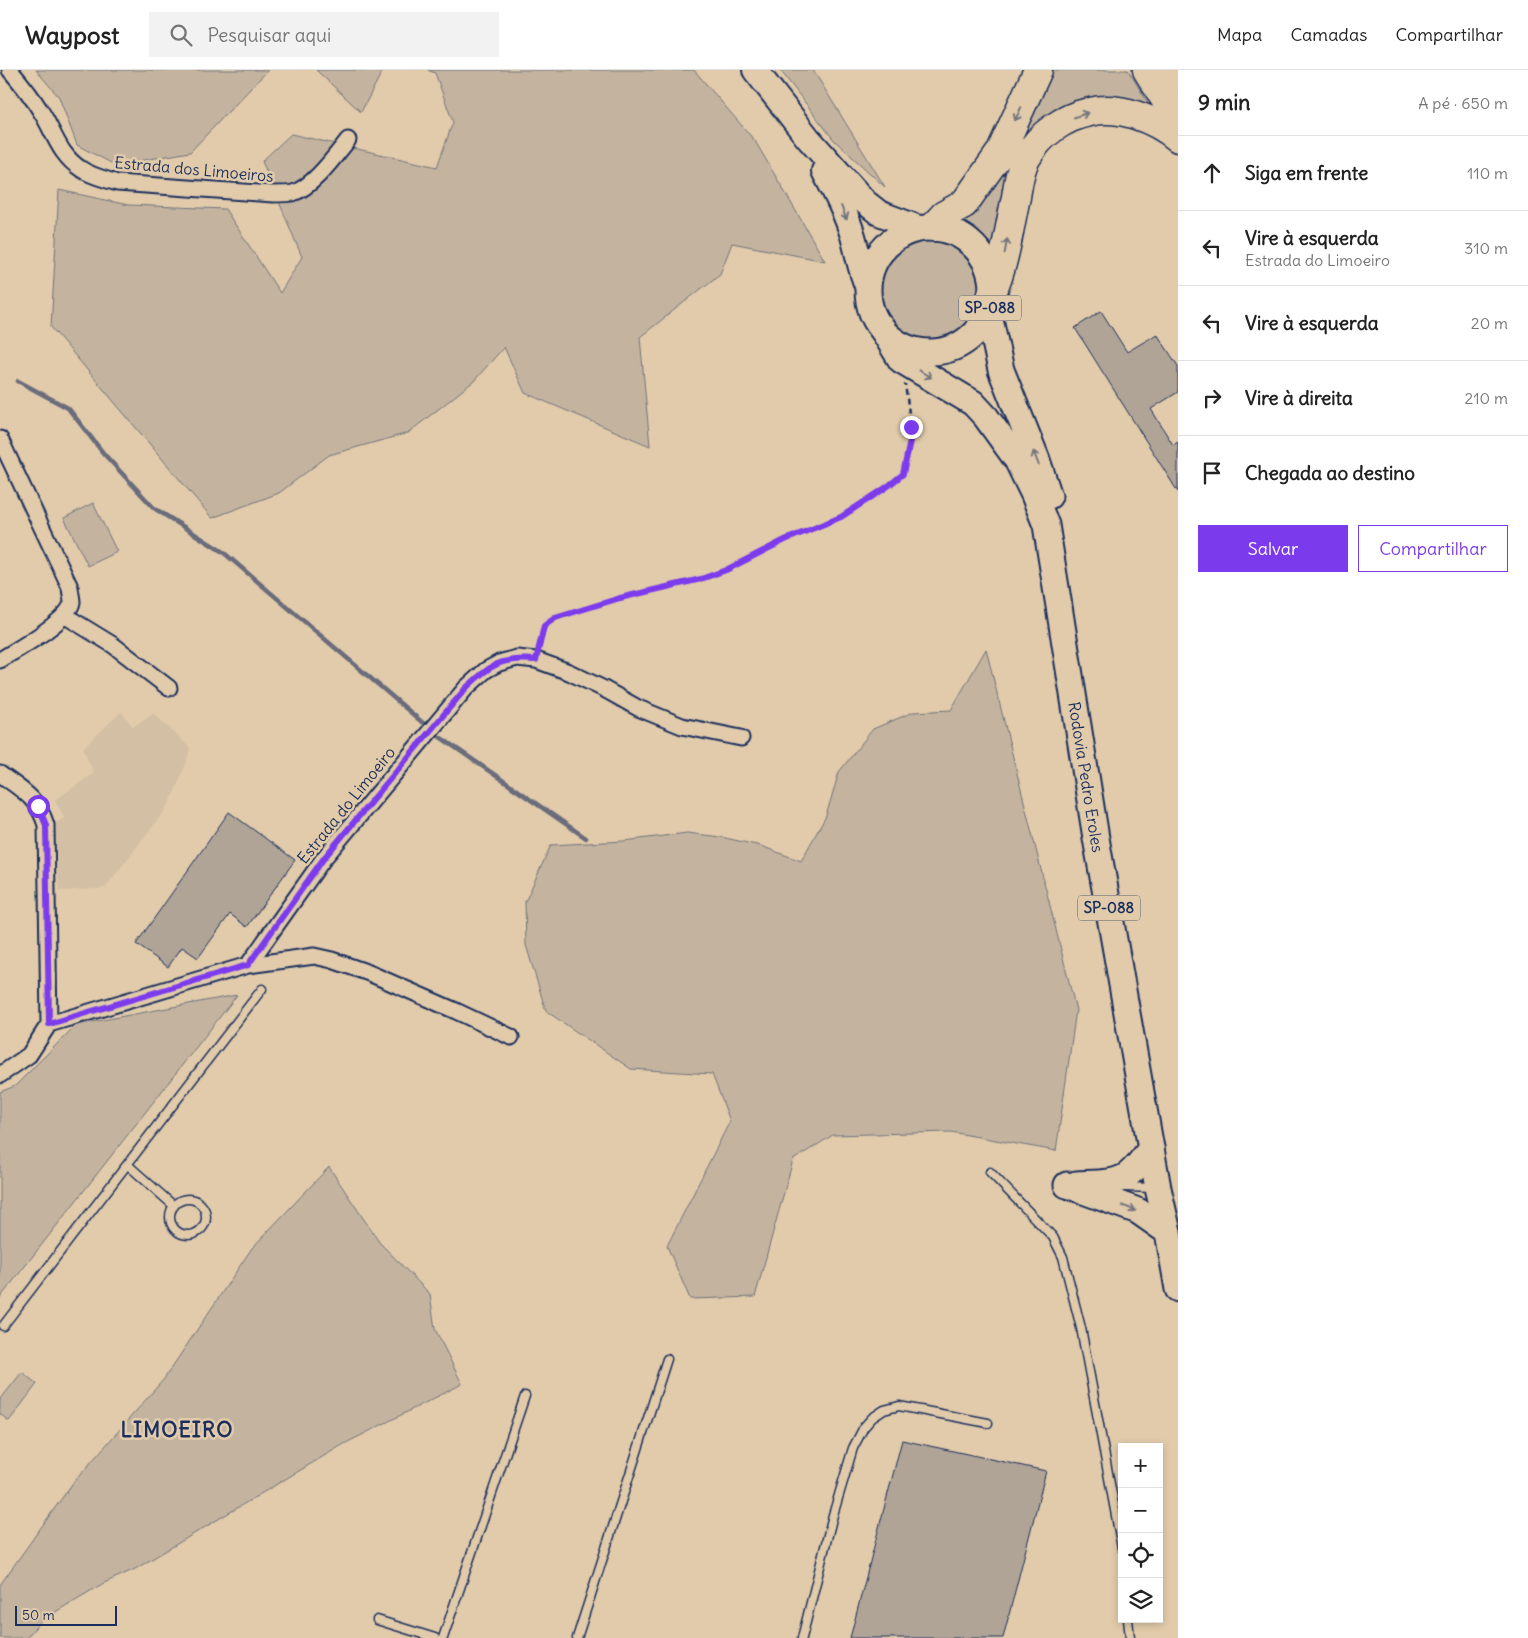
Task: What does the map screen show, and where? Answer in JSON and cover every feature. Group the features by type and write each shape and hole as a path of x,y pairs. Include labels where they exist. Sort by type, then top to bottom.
{"highway":[{"path":"926,228 964,204 1000,153 1038,70"},
{"path":"1147,70 1178,120"},
{"path":"1171,70 1178,81"},
{"path":"990,303 1000,275 1026,158 1039,139 1059,124 1081,114 1101,109 1146,118 1178,138"},
{"name":"Rodovia Pedro Eroles","path":"1173,1222 1158,1188 1096,838 1046,525 1017,460 986,417 973,403 901,360 871,309 868,288 870,271 888,243 902,234 926,228 949,230 964,237 976,248 985,261 991,276 990,303 1001,370 1037,460 1051,504 1057,530 1173,1222 1178,1289"},
{"name":"Rodovia Pedro Eroles","path":"881,327 894,340 910,348 928,352 946,350 962,343 976,331 990,303"},
{"path":"1067,1185 1113,1182 1126,1177 1137,1167 1151,1148"},
{"path":"1067,1185 1173,1222"}],"main road":[{"name":"Rodovia Pedro Eroles","path":"755,70 808,138 865,202 879,213 926,228"},
{"name":"Rodovia Pedro Eroles","path":"808,138 844,210 863,278 868,288"}],"street":[{"name":"Estrada dos Limoeiros","path":"10,70 41,111 61,150 81,169 96,177 117,182 273,194 294,193 318,176 348,140"},
{"path":"0,439 70,587 72,603 64,615 52,627 0,660"},
{"path":"64,615 113,645 169,688"},
{"name":"Estrada do Limoeiro","path":"248,965 324,858 466,688 486,670 499,663 517,658 536,660 569,672 638,708 682,726 740,738"},
{"path":"0,774 30,795 38,806 46,825 49,1024 29,1055 0,1075"},
{"path":"49,1024 248,965 314,956 332,960 368,973 511,1037"}],"lane":[{"path":"3,1326 262,989"},
{"path":"128,1165 174,1206"},
{"path":"990,1172 1053,1237 1063,1257 1081,1328 1119,1533"},
{"path":"1067,1185 1158,1188"},
{"path":"186,1199 198,1202 205,1211 202,1228 187,1234 176,1230 170,1220 170,1214 174,1206 181,1200 186,1199"},
{"path":"577,1638 667,1359"},
{"path":"443,1638 525,1396"},
{"path":"802,1638 833,1515 853,1448 864,1427 872,1418 884,1410 899,1406 988,1423"},
{"path":"377,1620 435,1638"},
{"path":"1128,1623 1130,1638"}],"path":[{"path":"536,660 544,626 555,618 620,598 701,579 726,570 785,540 841,517 903,474 911,427 909,403 901,360"}],"shaded area":[{"path":"36,70 268,70 190,152 115,165 77,145 59,97"},
{"path":"316,70 383,70 361,112"},
{"path":"428,70 694,70 755,141 825,261 732,243 720,274 640,337 650,446 525,393 504,347 474,381 408,433 329,455 279,493 212,518 51,327 59,190 128,205 225,209 280,293 302,257 262,161 291,134 437,167 453,122 435,73"},
{"path":"780,70 813,70 885,187 834,140"},
{"path":"1048,70 1128,70 1157,118 1047,121 996,257 978,234 953,220"},
{"path":"930,239 949,243 966,254 977,271 981,290 977,309 966,326 949,337 930,341 911,337 894,326 883,309 879,290 883,271 894,254 911,243"},
{"path":"93,503 117,552 88,566 64,518"},
{"path":"986,649 1076,1010 1056,1151 951,1132 833,1135 793,1160 755,1297 690,1299 667,1246 730,1121 712,1074 631,1069 546,1011 526,945 525,902 551,845 624,841 687,833 721,837 761,846 801,861 826,816 839,772 873,729 913,712 951,710"},
{"path":"121,712 133,727 153,713 190,748 186,764 169,805 105,888 59,891 55,823 65,818 55,800 94,773 83,748"},
{"path":"237,995 0,1298 0,1092 15,1086 76,1025"},
{"path":"329,1167 379,1242 430,1294 435,1329 462,1384 344,1444 135,1569 102,1584 42,1620 26,1638 0,1638 0,1585 72,1484 164,1379 252,1248"},
{"path":"22,1372 37,1384 9,1421 0,1414 0,1400"}],"building":[{"path":"1101,311 1127,352 1157,334 1178,366 1178,392 1151,409 1173,445 1178,442 1178,492 1075,328"},
{"path":"229,812 295,860 247,927 230,914 198,958 182,947 168,967 136,944"},
{"path":"902,1440 1046,1471 1003,1638 850,1638"}],"waterway":[{"path":"18,381 68,408 104,454 154,508 223,552 423,723"},
{"path":"440,737 586,838"}],"district":[{"name":"LIMOEIRO","path":"177,1430"}],"route":[{"path":"38,806 43,814 46,825 49,1024 248,965 324,858 466,688 486,670 499,663 517,658 536,660 544,626 555,618 586,607 701,579 726,570 785,540 841,517 887,487 903,474 911,427"}]}
